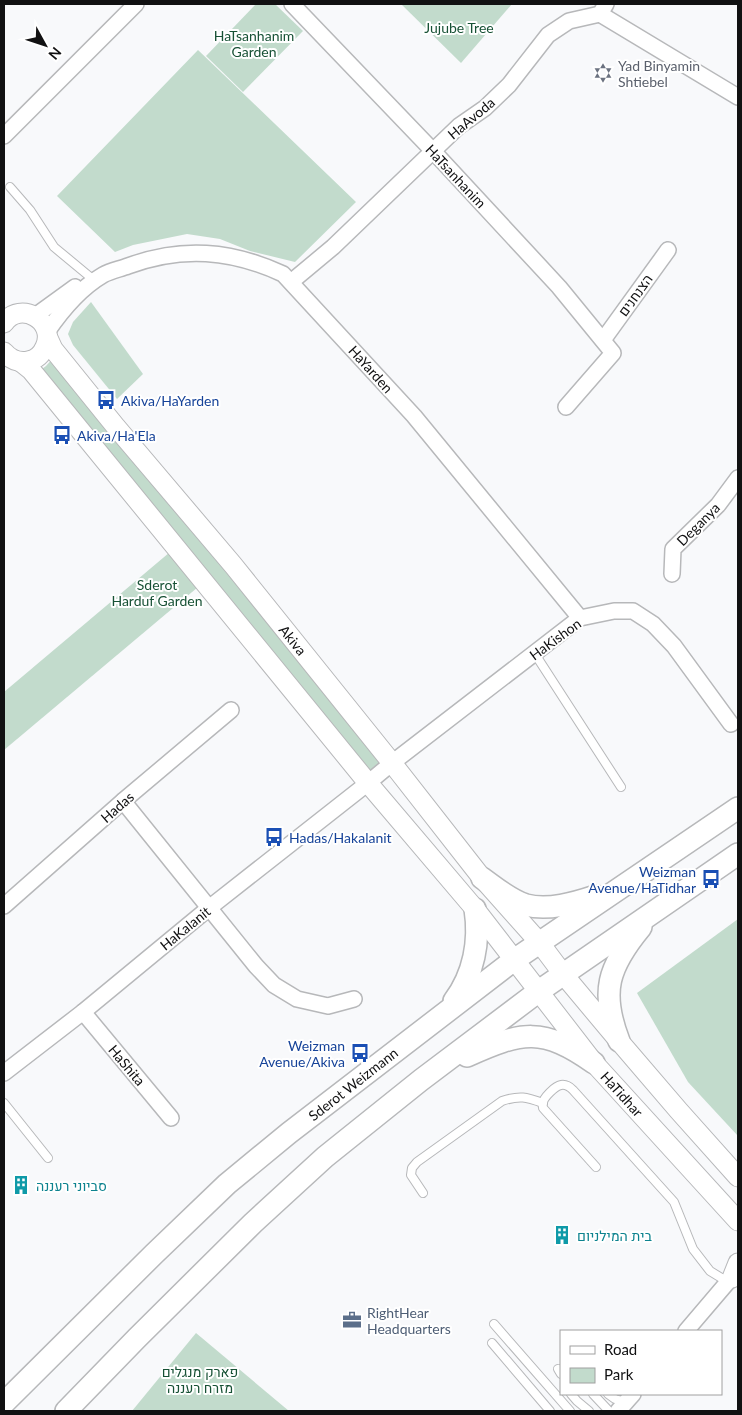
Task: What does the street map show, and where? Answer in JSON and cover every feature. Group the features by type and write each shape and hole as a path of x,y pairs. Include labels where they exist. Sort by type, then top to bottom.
{"main road":[{"name":"Sderot Weizmann","path":"4,1403 227,1184 289,1133 514,960 738,808"},
{"path":"66,1411 253,1223 324,1158 421,1080 539,991 738,854"},
{"path":"482,878 514,900 527,905 543,907 568,904 620,888"},
{"path":"448,1011 459,994 474,957 477,940 475,909"},
{"path":"619,1041 609,1010 608,995 610,981 623,951 654,912"},
{"path":"421,1080 495,1043 516,1037 539,1036 560,1042 576,1050 594,1063"}],"street":[{"path":"4,136 136,4"},
{"name":"HaTsanhanim","path":"292,4 559,287 603,340 612,354 566,407"},
{"path":"603,9 738,97"},
{"name":"HaAvoda","path":"291,282 333,247 459,126 485,108 509,85 548,35 569,21 603,9"},
{"name":"הצנחנים","path":"603,340 668,250"},
{"name":"HaYarden","path":"47,335 59,314 71,300 103,275 163,255 190,253 220,254 249,261 283,274 414,416 580,618"},
{"name":"HaYarden","path":"15,314 76,286 95,281"},
{"name":"Akiva","path":"15,314 42,321 54,350 233,565 482,878 539,942"},
{"path":"11,359 30,361 37,358 47,344 47,335"},
{"path":"11,359 30,370 368,783 475,909 514,960"},
{"name":"Deganya","path":"672,574 673,549 718,505 738,478"},
{"name":"HaKishon","path":"368,783 580,618 614,611 633,611 653,624 674,646 731,724"},
{"name":"Hadas","path":"4,906 123,801 231,710"},
{"name":"HaKalanit","path":"4,1074 83,1012 209,908 368,783"},
{"path":"123,801 256,966 274,985 297,999 328,1006 354,999"},
{"path":"539,942 619,1041 738,1177"},
{"name":"HaTidhar","path":"514,960 594,1063 738,1222"},
{"name":"HaShita","path":"83,1012 170,1118"},
{"path":"722,1203 733,1222 738,1236"},
{"path":"687,1330 734,1273"}],"lane":[{"path":"10,187 30,210 54,247 95,281"},
{"path":"534,654 621,787"},
{"path":"596,1167 543,1108 545,1098 560,1085 567,1086 573,1090 674,1202 692,1249 710,1271 734,1273"},
{"path":"423,1193 411,1175 412,1168 418,1162 502,1101 516,1097 526,1097 543,1103"},
{"path":"4,1103 48,1158"},
{"path":"494,1324 570,1411"},
{"path":"492,1343 550,1411"},
{"path":"572,1395 589,1411"},
{"path":"594,1395 609,1411"},
{"path":"609,1395 615,1399 626,1402"}],"green space":[{"name":"HaTsanhanim Garden","path":"256,4 275,4 303,31 243,92 206,56"},
{"name":"Jujube Tree","path":"401,4 512,4 461,63"},
{"path":"198,50 356,202 295,262 250,251 220,239 187,234 133,245 115,252 57,196"},
{"path":"91,302 143,374 117,399 73,345 68,334 73,322"},
{"path":"54,357 383,759 369,772 38,372"},
{"name":"Sderot Harduf Garden","path":"176,547 204,582 4,750 4,692"},
{"path":"738,919 738,1136 688,1082 637,993"},
{"name":"פארק מנגלים מזרח רעננה","path":"196,1333 289,1411 132,1411"}],"place":[{"name":"Yad Binyamin Shtiebel","path":"603,73"},
{"name":"Akiva/HaYarden","path":"106,400"},
{"name":"Akiva/Ha'Ela","path":"62,435"},
{"name":"Hadas/Hakalanit","path":"274,837"},
{"name":"Weizman Avenue/HaTidhar","path":"711,879"},
{"name":"Weizman Avenue/Akiva","path":"360,1053"},
{"name":"סביוני רעננה","path":"21,1185"},
{"name":"בית המילניום","path":"562,1235"},
{"name":"RightHear Headquarters","path":"352,1320"}]}
